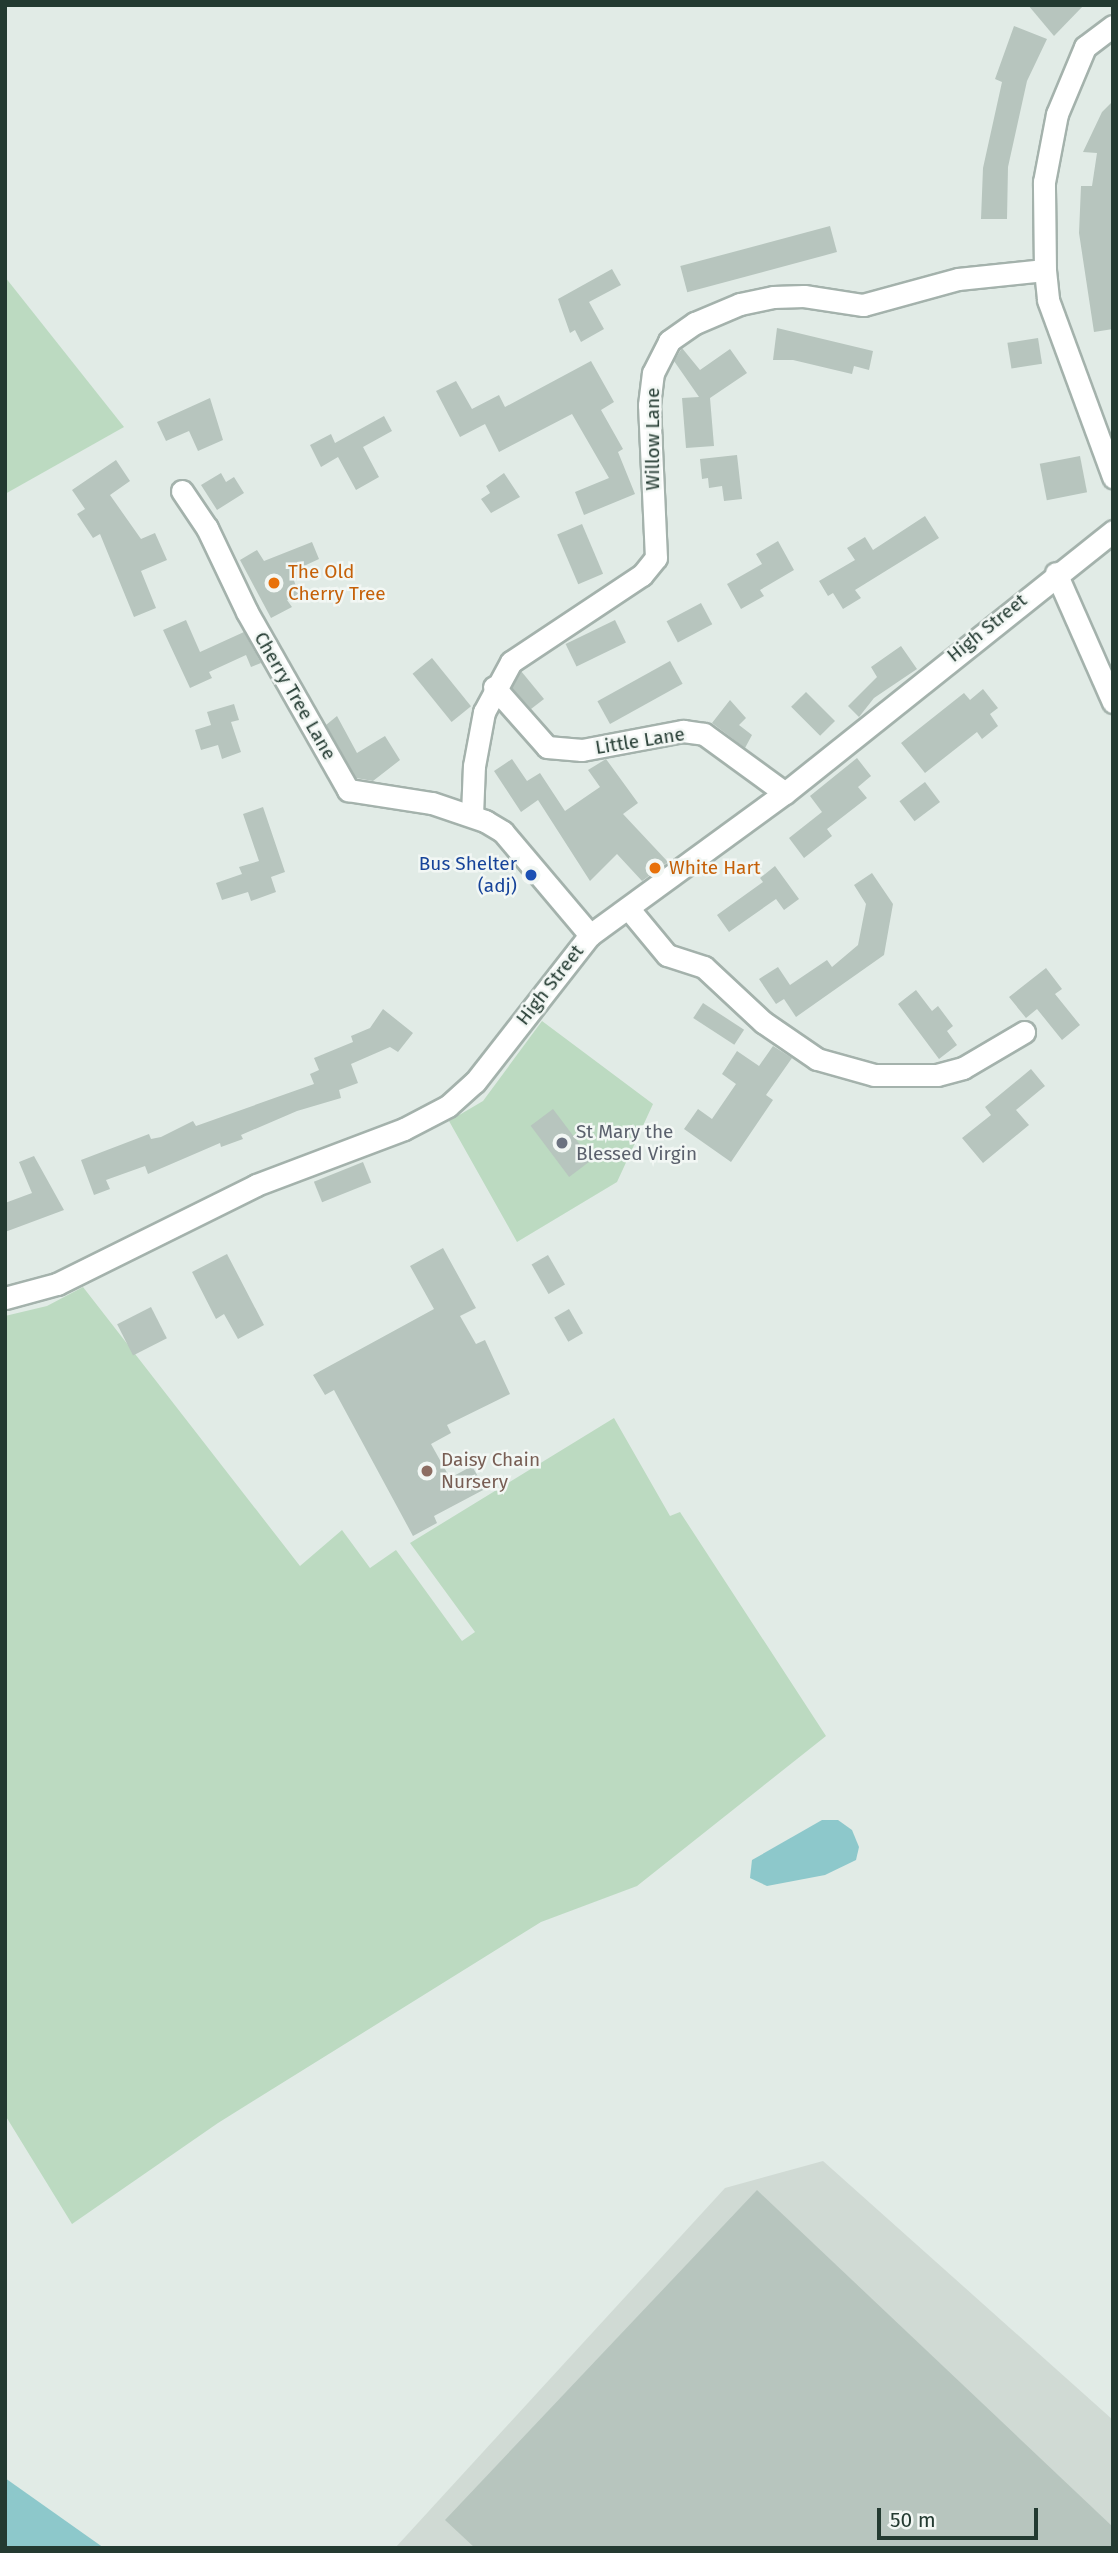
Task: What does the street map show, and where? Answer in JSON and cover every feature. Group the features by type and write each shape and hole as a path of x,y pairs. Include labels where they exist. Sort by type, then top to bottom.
{"street":[{"path":"1113,26 1085,47 1056,114 1044,182 1048,299 1113,477"},
{"name":"Willow Lane","path":"472,815 474,766 494,687 511,662 642,575 656,558 649,405 657,360 669,341 695,323 740,304 804,296 863,305 958,279 1045,270"},
{"name":"Cherry Tree Lane","path":"183,491 207,528 247,612 348,790 432,803 472,815 503,832 590,935"},
{"name":"High Street","path":"5,1298 57,1284 256,1185 404,1129 447,1106 475,1082 590,935 785,793 976,636 1113,531"},
{"path":"1056,573 1113,702"},
{"name":"Little Lane","path":"494,687 539,741 559,749 582,750 683,730 704,734 785,793"},
{"path":"628,908 667,955 704,967 763,1022 817,1059 874,1075 937,1075 962,1068 1024,1032"}],"shaded area":[{"path":"823,2161 1113,2420 1113,2548 395,2548 725,2188"}],"green space":[{"path":"5,277 124,427 5,494"},
{"path":"542,1021 653,1104 617,1182 517,1242 449,1121 483,1101"},
{"path":"83,1287 300,1566 342,1530 370,1568 396,1550 462,1641 475,1632 410,1543 614,1418 670,1516 680,1512 826,1736 637,1886 541,1922 218,2123 72,2224 5,2115 5,1316 47,1306"}],"water":[{"path":"822,1820 838,1820 852,1830 859,1847 856,1860 825,1875 767,1886 750,1878 752,1860"},
{"path":"5,2478 104,2548 5,2548"}],"building":[{"path":"1028,5 1084,5 1054,36"},
{"path":"1014,26 1047,39 1027,81 1008,167 1007,219 981,219 983,168 1002,82 995,79"},
{"path":"1113,101 1113,329 1094,332 1079,233 1081,186 1092,186 1097,153 1083,152 1102,112"},
{"path":"830,226 837,252 687,292 680,266"},
{"path":"612,269 621,285 589,302 604,329 581,342 575,330 570,333 558,299"},
{"path":"777,328 873,351 869,370 854,366 852,374 793,360 773,360"},
{"path":"1038,338 1042,364 1011,369 1007,343"},
{"path":"682,348 700,370 730,349 747,373 710,398 714,446 686,448 682,398 699,397 674,361"},
{"path":"591,361 614,402 601,410 623,449 618,452 635,494 584,515 575,492 609,478 572,414 499,452 485,424 460,437 436,391 456,381 472,409 499,395 505,407"},
{"path":"210,398 223,440 198,451 189,431 166,441 157,422"},
{"path":"384,416 392,431 363,447 379,477 356,490 338,457 321,467 310,445 331,434 335,443"},
{"path":"737,455 742,499 724,501 722,486 709,488 708,478 702,479 700,459"},
{"path":"1080,456 1087,492 1047,500 1040,464"},
{"path":"116,460 130,481 110,495 141,539 155,533 167,560 141,571 156,608 134,617 100,534 93,538 77,514 85,509 72,490"},
{"path":"221,473 226,482 234,477 244,493 217,510 201,485"},
{"path":"504,473 520,497 491,513 481,499 490,493 486,486"},
{"path":"925,516 939,538 855,590 861,598 843,609 833,593 828,596 819,581 855,560 847,548 865,537 873,550"},
{"path":"582,524 603,574 578,584 557,535"},
{"path":"778,541 794,570 760,590 764,596 741,609 727,584 762,564 756,554"},
{"name":"The Old Cherry Tree","path":"312,542 319,559 291,572 299,595 287,600 292,607 271,618 240,560 257,550 264,561"},
{"path":"701,603 712,624 678,643 667,621"},
{"path":"186,620 200,652 244,632 261,663 251,667 246,655 209,672 212,678 190,688 163,630"},
{"path":"615,620 626,642 577,667 566,644"},
{"path":"901,646 917,669 874,698 859,717 848,706 877,677 871,667"},
{"path":"432,658 471,706 452,722 413,674"},
{"path":"670,661 683,684 610,724 597,701"},
{"path":"521,671 544,699 531,709 512,688"},
{"path":"983,689 998,708 990,714 998,726 982,739 977,732 925,773 901,743 964,693 970,700"},
{"path":"806,692 835,721 820,736 791,707"},
{"path":"730,700 746,718 739,725 752,735 745,748 712,723"},
{"path":"234,704 239,720 231,722 241,752 222,759 218,745 201,750 195,730 211,725 207,712"},
{"path":"337,716 357,753 385,736 400,760 373,781 356,778 326,725"},
{"path":"857,758 871,776 858,787 867,798 827,829 832,836 804,858 789,838 822,812 810,796"},
{"path":"512,759 527,781 540,773 565,811 600,787 588,770 606,759 638,803 623,814 668,862 642,881 617,854 590,881 538,800 521,812 494,771"},
{"path":"925,782 940,802 914,821 899,801"},
{"path":"263,807 285,872 271,877 276,892 251,901 248,892 222,900 216,883 242,874 239,867 259,861 243,814"},
{"path":"775,866 799,899 784,910 776,899 729,932 717,915 763,882 760,878"},
{"path":"872,873 893,904 884,955 796,1017 784,999 776,1004 759,979 778,967 790,985 827,960 832,967 858,945 866,904 854,885"},
{"path":"1046,968 1062,989 1055,994 1080,1025 1062,1040 1037,1009 1026,1018 1009,997"},
{"path":"916,990 932,1011 938,1006 953,1026 947,1031 957,1045 939,1059 898,1004"},
{"path":"703,1003 744,1030 734,1045 693,1018"},
{"path":"383,1009 413,1033 398,1052 390,1047 351,1064 358,1083 339,1090 341,1098 297,1111 241,1135 243,1139 221,1147 220,1143 148,1174 145,1166 106,1180 110,1189 94,1195 81,1160 149,1134 151,1139 161,1137 193,1121 196,1126 314,1084 310,1074 319,1070 314,1058 353,1042 351,1036 370,1028"},
{"path":"773,1046 792,1058 766,1095 773,1100 731,1162 684,1129 698,1109 712,1119 736,1084 722,1074 737,1051 759,1066"},
{"path":"1031,1069 1045,1086 1016,1110 1029,1125 983,1163 962,1138 991,1115 985,1107"},
{"name":"St Mary the Blessed Virgin","path":"553,1109 592,1160 569,1177 531,1126"},
{"path":"34,1156 64,1210 5,1232 5,1203 32,1193 19,1162"},
{"path":"363,1162 371,1182 322,1202 314,1182"},
{"path":"443,1248 476,1308 460,1316 476,1344 485,1340 510,1394 447,1425 451,1433 431,1444 450,1478 472,1466 485,1489 434,1516 437,1523 413,1536 334,1390 325,1395 313,1375 434,1309 410,1266"},
{"path":"227,1254 264,1325 238,1339 224,1314 216,1319 192,1272"},
{"path":"548,1255 565,1284 549,1294 532,1264"},
{"path":"151,1307 167,1338 133,1355 117,1324"},
{"path":"569,1309 583,1333 568,1342 554,1318"},
{"path":"757,2190 1113,2527 1113,2548 475,2548 445,2520"}],"place":[{"name":"The Old Cherry Tree","path":"274,583"},
{"name":"White Hart","path":"655,868"},
{"name":"Bus Shelter (adj)","path":"531,875"},
{"name":"St Mary the Blessed Virgin","path":"562,1143"},
{"name":"Daisy Chain Nursery","path":"427,1471"}]}
